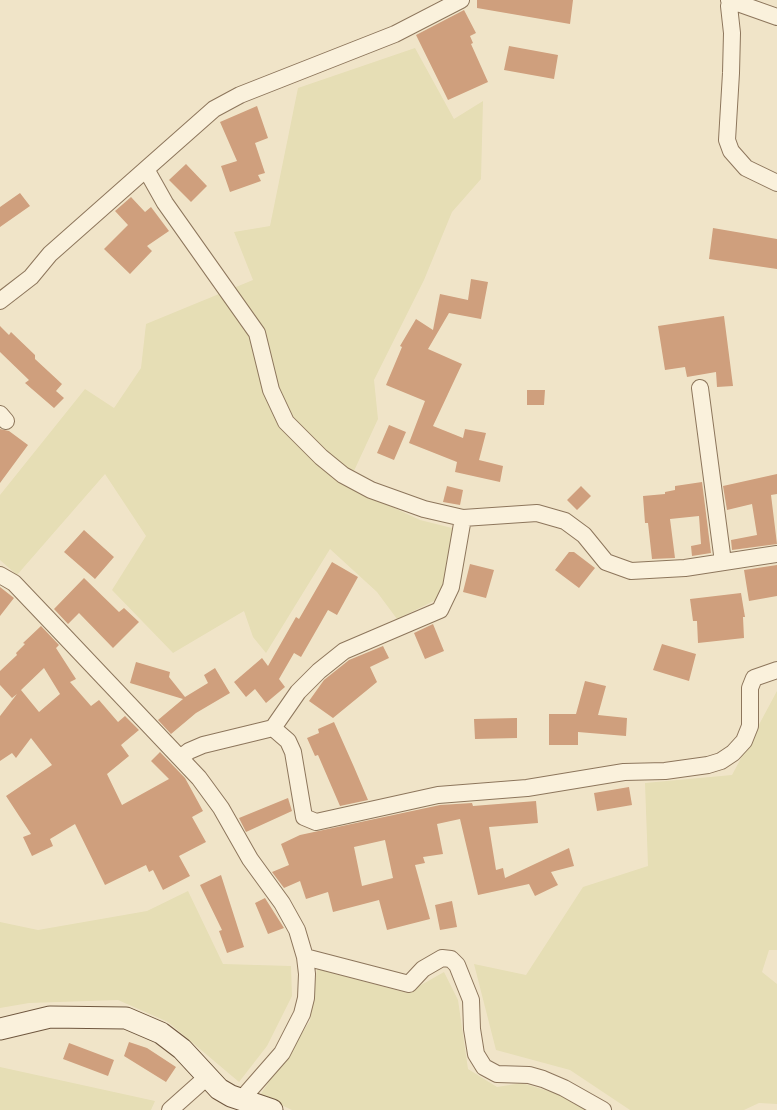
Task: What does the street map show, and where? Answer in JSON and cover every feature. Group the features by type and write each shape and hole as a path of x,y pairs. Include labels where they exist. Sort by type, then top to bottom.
{"street":[{"path":"0,301 31,277 50,254 214,109 240,95 395,34 461,0"},
{"path":"777,17 730,1 732,33 727,140 731,150 746,168 777,183"},
{"path":"147,171 165,203 257,333 271,390 286,422 343,475 371,490 424,509 463,518 537,513 565,521 584,536 606,562 631,571 684,568 777,554"},
{"path":"700,388 723,562"},
{"path":"180,758 203,745 273,728 298,692 344,651 440,610 451,587 463,518"},
{"path":"0,575 13,583 180,758 221,808 250,859 297,930 305,957 306,998 299,1021 282,1053 244,1100"},
{"path":"273,728 288,741 293,752 304,817 316,821 438,795 527,788 624,772 665,771 721,761 744,741 750,726 750,688 754,678 777,670"},
{"path":"305,957 409,984 423,969 442,958 452,959 471,1000 476,1054 484,1067 497,1074 528,1075 543,1079 603,1110"},
{"path":"0,1029 50,1017 126,1018 146,1024 182,1049 219,1089 272,1110"},
{"path":"170,1110 208,1077"}],"shaded area":[{"path":"415,48 454,119 483,101 481,179 452,212 424,280 374,380 378,419 347,486 420,520 456,529 449,573 436,600 397,619 377,592 330,549 266,653 253,637 244,611 173,653 112,590 146,536 105,474 17,575 0,560 0,495 85,389 114,408 141,368 146,324 253,280 234,232 270,226 298,88"},
{"path":"777,691 777,950 769,950 762,972 777,984 777,1104 759,1103 744,1110 630,1110 570,1070 496,1050 474,964 526,975 583,887 648,866 645,783 732,775"},
{"path":"188,891 223,964 291,966 292,996 267,1046 239,1082 168,1022 118,1000 29,1003 0,1008 0,922 38,930 147,911"},
{"path":"317,969 407,993 444,972 458,1000 468,1069 497,1087 522,1083 558,1094 590,1110 292,1110 260,1095 310,1021"},
{"path":"0,1067 155,1101 151,1110 0,1110"}],"building":[{"path":"477,0 573,0 570,24 477,8"},
{"path":"464,10 476,33 470,36 473,43 471,44 488,82 448,100 416,35"},
{"path":"509,46 558,55 554,79 504,70"},
{"path":"257,106 268,138 255,143 265,173 258,175 261,181 230,192 221,166 237,161 220,122"},
{"path":"186,164 207,186 191,202 169,180"},
{"path":"20,193 30,206 0,227 0,207"},
{"path":"131,197 145,212 151,207 169,231 147,246 152,251 130,274 104,249 128,225 115,211"},
{"path":"713,228 777,239 777,269 709,259"},
{"path":"471,279 488,282 481,319 449,313 428,349 462,364 433,426 463,438 465,429 486,433 479,460 503,466 500,482 455,472 457,462 409,443 425,401 386,385 402,347 400,346 416,319 433,330 440,294 468,300"},
{"path":"724,316 733,386 717,387 716,372 687,377 685,367 665,370 658,326"},
{"path":"0,326 9,335 11,332 62,384 56,391 64,398 54,408 25,383 29,380 0,352"},
{"path":"527,390 545,390 544,405 527,405"},
{"path":"389,425 406,432 394,460 377,453"},
{"path":"0,429 9,431 28,445 0,483"},
{"path":"777,474 777,494 771,495 777,544 732,550 731,540 757,535 752,504 727,510 723,486"},
{"path":"702,482 711,553 692,556 691,546 701,544 699,516 670,519 675,558 652,559 643,496 665,494 675,490 675,486"},
{"path":"447,486 463,490 460,505 443,502"},
{"path":"581,486 591,496 577,510 567,500"},
{"path":"84,530 114,557 95,579 64,552"},
{"path":"569,552 574,552 595,568 579,588 555,570"},
{"path":"332,562 358,577 337,615 328,610 301,657 294,653 279,679 285,687 266,703 255,689 246,697 234,682 262,658 268,666"},
{"path":"470,564 494,570 486,598 463,592"},
{"path":"777,565 777,596 749,601 744,570"},
{"path":"84,578 119,612 124,608 139,622 113,648 79,613 68,624 54,609"},
{"path":"0,587 14,598 0,616"},
{"path":"741,593 745,617 744,638 698,643 697,621 693,621 690,599"},
{"path":"433,624 444,651 425,659 414,633"},
{"path":"41,626 59,645 56,648 76,679 70,682 91,706 99,700 118,722 125,716 139,730 121,745 129,756 107,774 122,805 169,779 151,761 160,752 185,778 203,811 192,817 206,842 179,856 190,876 163,890 153,870 149,872 146,865 105,885 75,824 50,839 53,846 32,856 23,837 31,834 6,796 52,765 31,738 16,758 12,753 0,761 0,716 17,694 12,698 0,685 0,671 17,655 25,644 23,643","holes":["44,668 60,694 39,712 21,690"]},
{"path":"662,644 696,654 689,681 653,670"},
{"path":"383,646 389,658 370,667 377,682 333,718 309,701 324,680 349,660"},
{"path":"136,662 170,672 169,677 185,697 208,683 204,675 215,668 230,693 196,713 171,734 158,720 183,699 130,683"},
{"path":"585,681 606,686 598,715 627,718 626,736 578,732 578,745 549,745 549,714 576,714"},
{"path":"517,718 517,738 475,739 474,719"},
{"path":"334,722 368,800 340,806 318,755 315,756 307,738 319,733 318,729"},
{"path":"629,787 632,805 597,811 594,793"},
{"path":"288,798 292,811 246,832 239,818"},
{"path":"536,801 538,823 489,827 496,870 503,868 505,878 569,848 574,866 551,872 558,885 535,896 529,884 478,895 460,819 437,824 443,854 423,857 425,863 415,865 430,919 387,930 379,900 333,912 328,892 306,899 300,881 284,888 272,872 289,865 281,844 300,835 440,805 472,803 473,806","holes":["385,840 393,878 362,886 354,847"]},
{"path":"221,875 244,947 227,953 219,931 222,930 200,885"},
{"path":"265,898 284,928 268,934 255,903"},
{"path":"452,901 457,927 440,930 435,905"},
{"path":"129,1042 147,1048 176,1067 166,1082 124,1056"},
{"path":"69,1043 114,1060 108,1076 63,1059"}]}
